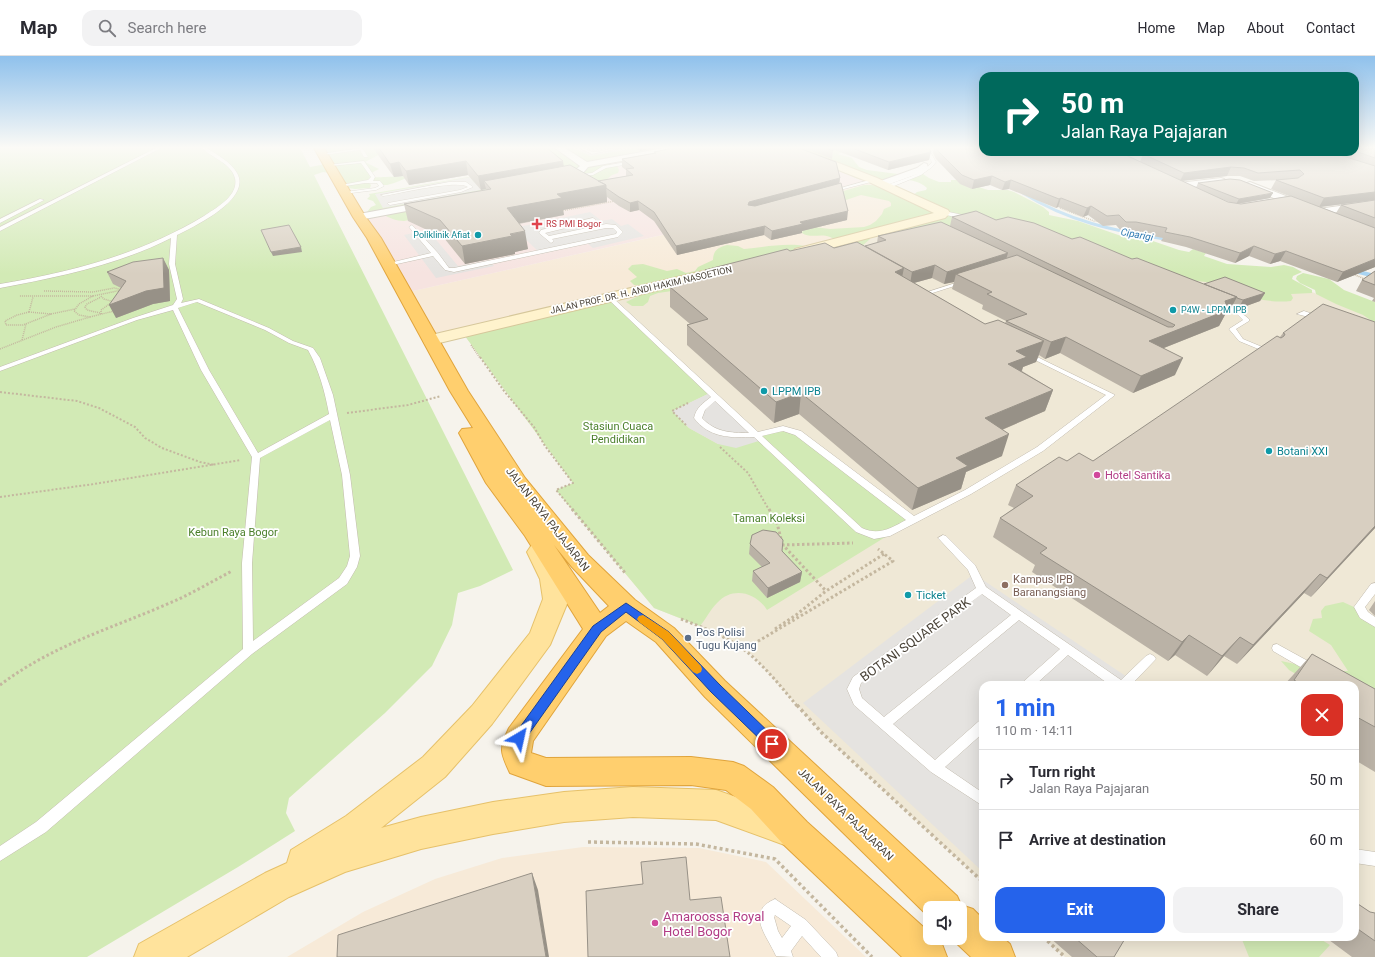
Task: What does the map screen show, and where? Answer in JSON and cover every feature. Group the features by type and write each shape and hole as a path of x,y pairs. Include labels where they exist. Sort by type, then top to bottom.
{"highway":[{"path":"340,190 497,483 512,501 532,530 597,629"},
{"name":"JALAN RAYA PAJAJARAN","path":"343,190 374,238 459,391 517,483 580,561 628,593 716,689 938,901"},
{"path":"517,483 525,521"},
{"path":"628,593 597,629 519,738 516,753 521,763 546,772 691,771 733,776 762,798 794,833 929,957"},
{"path":"967,929 979,940"},
{"path":"980,941 997,957"}],"main road":[{"path":"168,952 276,879 357,827 434,766 482,715 541,638 556,599 552,579 525,521"},
{"path":"168,952 277,885 318,866 345,855 421,833 493,818 564,807 634,802 716,805 794,833"}],"street":[{"path":"893,190 944,213"},
{"path":"1188,190 1194,193"},
{"path":"1262,190 1337,220"},
{"path":"359,217 474,191"},
{"path":"1270,203 1286,200"},
{"path":"1318,212 1375,204"},
{"path":"786,255 835,246 925,223 944,213"},
{"name":"JALAN PROF. DR. H. ANDI HAKIM NASOETION","path":"431,340 748,264"}],"lane":[{"path":"0,229 76,190"},
{"path":"0,286 37,279 89,266 143,248 174,235 218,209 230,200 236,190"},
{"path":"383,195 409,190"},
{"path":"422,190 427,196"},
{"path":"828,192 841,190"},
{"path":"390,204 427,196 461,191 474,191"},
{"path":"0,221 49,197"},
{"path":"944,213 978,221"},
{"path":"558,247 542,233 543,231 593,220"},
{"path":"412,227 448,268 454,270 618,234 620,232 614,226 606,226 547,238"},
{"path":"174,235 172,264 180,299 175,308"},
{"path":"388,264 436,254"},
{"path":"914,291 924,297 971,280"},
{"path":"610,298 756,435 860,530 868,535 878,536 887,534 968,492 1040,449 1111,395 1021,351"},
{"path":"0,854 41,827 248,651 343,581 352,567 355,556 346,475 329,395 316,358 311,349 291,342 266,329 197,300 180,299"},
{"path":"0,369 135,319 175,308 197,300"},
{"path":"1214,303 1239,313 1247,320 1232,329 1241,340 1270,352"},
{"path":"175,308 205,370 256,457 247,563 248,651"},
{"path":"1300,314 1307,314 1326,320"},
{"path":"713,395 699,411 698,418 705,427 717,433 734,435 756,435 783,428 798,433 913,520"},
{"path":"256,457 333,415"},
{"path":"943,538 972,568 982,589 1113,681"},
{"path":"1375,587 1359,607 1364,615 1375,623"},
{"name":"BOTANI SQUARE PARK","path":"979,797 934,768 858,701 854,689 857,680 982,589"},
{"path":"884,723 1018,615"},
{"path":"1277,648 1321,674"},
{"path":"1031,681 1067,649"},
{"path":"1128,681 1150,660"},
{"path":"934,768 979,728"},
{"path":"1359,857 1375,859"},
{"path":"801,925 783,954 771,934 766,914 775,906 801,925 831,957"}],"path":[{"path":"560,212 615,201"},
{"path":"1060,208 1096,222 1102,220"},
{"path":"1352,274 1369,281"},
{"path":"44,291 93,292 114,288 124,291"},
{"path":"29,312 33,297 93,296 124,291"},
{"path":"113,292 119,295 124,291"},
{"path":"100,314 87,310 85,307 87,304 104,294"},
{"path":"5,323 9,326 26,324 51,314 75,309 80,303 93,296"},
{"path":"101,297 116,302 114,305"},
{"path":"100,314 106,306 116,300"},
{"path":"75,309 74,311 79,315 90,317"},
{"path":"0,324 5,323 12,316 29,312 51,314"},
{"path":"0,349 56,327 107,313"},
{"path":"22,340 26,324"},
{"path":"462,332 573,483 556,490 628,593"},
{"path":"0,392 77,401 99,408 135,427 145,438 162,448 200,462 217,465"},
{"path":"333,415 408,405 448,394"},
{"path":"689,428 672,411 713,395"},
{"path":"718,444 748,473 777,523 782,545 826,591"},
{"path":"0,497 217,465 256,457"},
{"path":"782,545 854,543"},
{"path":"745,649 893,561 874,546"},
{"path":"745,649 796,615 826,591 884,554"},
{"path":"0,685 16,671 71,642 171,603 247,563"},
{"path":"675,616 700,626 745,649 756,659 822,733 979,878"},
{"path":"588,842 696,844 775,859 872,957"},
{"path":"1047,941 1065,957"}],"shaded area":[{"path":"397,190 480,190 383,208 375,194"},
{"name":"RS PMI Bogor","path":"480,190 839,190 769,211 404,293 359,217"},
{"path":"835,190 895,190 944,213 431,340 404,293 676,232"},
{"path":"590,212 602,221 612,219 621,226 628,224 644,236 593,248 587,243 541,254 514,228"},
{"name":"Kampus IPB Baranangsiang","path":"956,216 1312,292 1355,309 1375,321 1375,957 1065,957 1047,941 1359,941 1359,681 979,681 979,878 822,733 756,659 745,649 700,626 654,608 556,490 573,483 462,332 836,246"},
{"path":"428,230 458,266 489,260 494,266 436,278 404,235"},
{"path":"710,393 762,440 736,448 718,444 689,428 672,411"},
{"path":"974,574 1133,681 979,681 979,868 803,703"},
{"path":"583,847 699,848 766,862 866,957 287,957 363,912 435,879 502,858"}],"green space":[{"name":"Kebun Raya Bogor","path":"0,190 322,190 513,570 480,586 458,593 452,625 432,666 385,713 289,798 286,813 295,831 238,867 87,957 0,957"},
{"path":"392,190 573,190 404,221 396,220 381,214 367,212 371,207 376,205 373,201 367,199 370,196 369,194"},
{"path":"847,190 890,190 912,196 917,192 926,190 1008,190 1043,207 1049,212 1049,215 1078,221 1127,238 1150,240 1189,252 1193,249 1206,253 1204,256 1227,264 1271,267 1284,265 1293,267 1302,272 1293,276 1292,279 1312,290 1312,293 1291,294 1293,298 1291,301 1269,301 1258,299 1237,294 1206,282 1191,282 953,226 883,237 880,234 869,236 870,239 862,246 847,250 838,246 830,237 809,236 802,233 803,230 814,227 830,229 864,227 876,221 884,209 891,206 889,201 861,195 843,201 840,192"},
{"path":"727,245 738,246 744,249 785,245 810,247 679,290 658,293 650,296 648,302 643,306 632,306 626,302 643,294 644,286 634,285 630,281 637,277 628,269 632,265 643,264 667,271 677,269 686,273 695,271 698,267 713,260 715,251"},
{"path":"1303,273 1329,279 1344,290 1375,302 1375,323 1363,315 1316,294 1315,290 1300,283 1296,279 1297,276"},
{"name":"Taman Koleksi","path":"610,298 710,393 673,411 689,428 718,444 756,435 791,430 913,520 767,610 757,599 750,595 744,593 730,594 717,603 700,626 654,608 556,490 573,483 462,332"},
{"path":"1343,602 1367,613 1375,623 1375,718 1359,692 1359,681 1308,681 1289,670 1281,661 1328,671 1348,671 1331,645 1309,631 1313,619 1322,618 1321,611 1325,606"},
{"path":"1243,941 1324,941 1330,945 1319,957 1249,957"}],"building":[{"path":"485,190 579,190 557,194 562,198 507,208 525,231 510,234 512,236 462,246 440,220 404,204"},
{"path":"609,190 794,190 749,202 748,205 755,206 815,190 843,190 848,211 800,222 803,224 772,231 765,226 676,246 654,212 638,201 630,203"},
{"path":"1036,190 1202,190 1228,202 1241,204 1291,196 1375,228 1375,259 1343,272 1286,251 1275,254 1254,246 1240,253 1190,237 1165,232 1167,228 1136,222 1126,222 1119,215 1107,216 1091,206 1087,208 1061,198 1059,199"},
{"path":"1216,190 1266,190 1273,193 1239,199"},
{"path":"1303,190 1375,190 1375,192 1324,198"},
{"path":"1375,200 1375,218 1341,205"},
{"path":"976,211 996,220 1008,217 1034,223 1072,239 1080,237 1132,259 1137,258 1237,297 1225,301 1228,310 1149,341 1183,358 1141,376 1066,337 1051,342 1006,321 1027,314 987,294 992,292 956,274 1017,255 1168,327 1173,327 1175,325 952,217"},
{"path":"941,222 1008,253 947,272 935,265 912,272 865,246 886,240 878,236"},
{"path":"289,225 301,247 271,252 261,230"},
{"path":"857,242 904,268 895,272 985,324 998,320 1044,341 1016,351 1027,357 1008,364 1053,390 985,418 1009,434 956,458 968,466 918,488 801,393 776,402 687,325 708,319 670,287 713,276 705,270 787,249 790,251 825,243 834,248"},
{"path":"163,258 164,288 146,291 109,305 126,281 107,272 133,262"},
{"path":"1375,271 1375,285 1362,280"},
{"path":"1225,277 1265,293 1243,300 1204,284"},
{"path":"1323,304 1375,322 1375,526 1327,578 1320,574 1253,645 1240,637 1222,656 1189,635 1182,642 1040,553 1047,548 1000,518 1033,496 1016,485 1059,457 1067,461 1079,453 1093,461 1277,336 1281,338 1284,336 1285,334 1283,333"},
{"path":"763,530 776,532 783,540 782,551 802,572 768,588 753,571 770,563 750,544 752,535"},
{"path":"1312,654 1375,689 1375,727 1359,718 1359,681 1294,680"},
{"path":"686,857 690,900 721,897 730,957 588,957 586,891 643,884 641,862"},
{"path":"532,873 546,957 337,957 338,935"},
{"path":"1359,905 1370,912 1375,913 1375,941 1359,930"},
{"path":"1079,941 1124,941 1114,957 1097,957"}],"waterway":[{"name":"Ciparigi","path":"1023,193 1057,211 1092,224 1165,239 1168,236"},
{"name":"Ciparigi","path":"1355,271 1375,276"}],"slow traffic":[{"path":"643,619 666,636 697,669"}],"place":[{"name":"RS PMI Bogor","path":"537,224"},
{"name":"Poliklinik Afiat","path":"478,235"},
{"name":"P4W - LPPM IPB","path":"1173,310"},
{"name":"LPPM IPB","path":"764,391"},
{"name":"Botani XXI","path":"1269,451"},
{"name":"Hotel Santika","path":"1097,475"},
{"name":"Kampus IPB Baranangsiang","path":"1005,585"},
{"name":"Ticket","path":"908,595"},
{"name":"Pos Polisi Tugu Kujang","path":"688,638"},
{"name":"Amaroossa Royal Hotel Bogor","path":"655,923"}],"route":[{"path":"519,738 597,629 626,607 666,636 716,689 772,744"}],"park label":[{"name":"Stasiun Cuaca Pendidikan","path":"618,432"}]}
